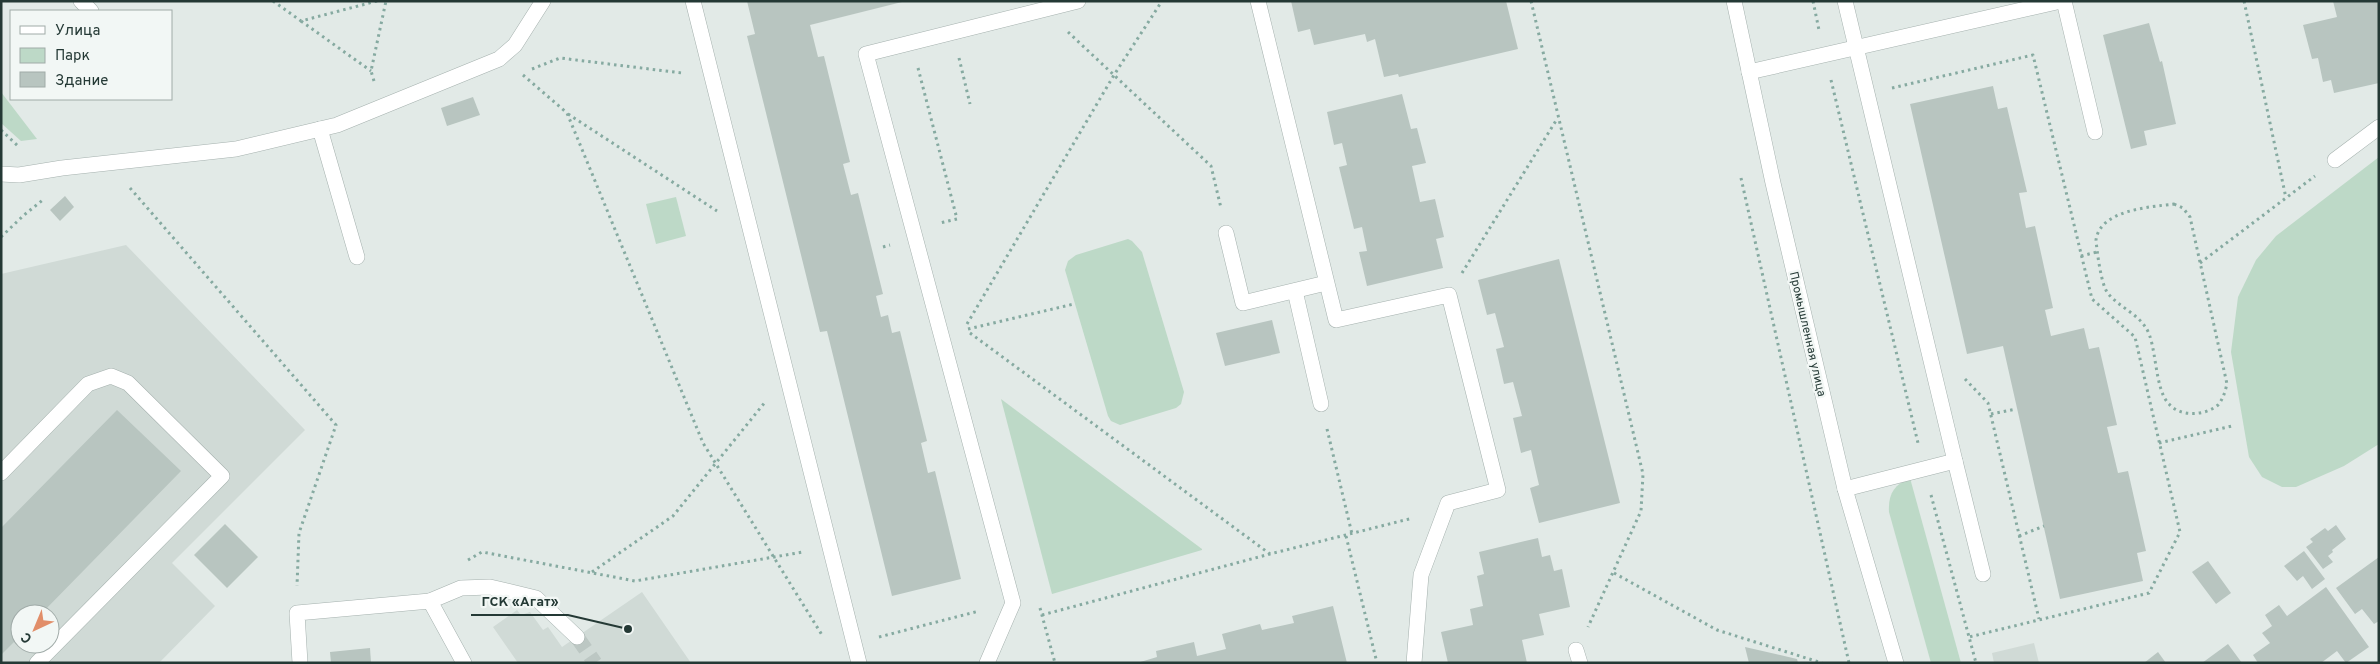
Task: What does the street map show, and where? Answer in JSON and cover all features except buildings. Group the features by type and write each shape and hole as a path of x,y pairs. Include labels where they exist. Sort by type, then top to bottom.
{"street":[{"path":"81,1 90,10"},
{"path":"1,174 19,175 62,168 236,149 337,125 499,60 515,45 543,1"},
{"path":"693,1 859,663"},
{"path":"987,663 1014,603 866,54 1078,1"},
{"path":"1258,1 1336,320 1449,295 1498,490 1448,503 1421,575 1414,663"},
{"name":"Промышленная улица","path":"1734,1 1845,489 1896,663"},
{"path":"1845,1 1983,574"},
{"path":"1749,72 2063,1 2095,132"},
{"path":"2335,160 2379,127"},
{"path":"320,130 357,258"},
{"path":"1226,233 1243,303 1326,284"},
{"path":"1295,292 1321,404"},
{"path":"1,473 88,384 111,376 128,383 222,476 37,663"},
{"path":"1845,489 1956,461"},
{"path":"300,663 297,613 430,601 461,588 490,587 536,598 577,637"},
{"path":"430,601 464,663"}],"path":[{"path":"273,1 371,71"},
{"path":"301,21 377,1"},
{"path":"376,84 371,71 386,1"},
{"path":"965,328 1114,75 1162,1"},
{"path":"1531,1 1557,118 1643,474 1641,511 1578,657"},
{"path":"1813,1 1924,469 1976,663"},
{"path":"2244,1 2286,198"},
{"path":"1044,10 1211,166 1226,233"},
{"path":"953,33 970,104"},
{"path":"912,43 957,220 939,224 941,233"},
{"path":"1868,94 2033,55 2092,299 2135,338 2180,532 2149,593 1969,637"},
{"path":"520,74 567,113 751,233"},
{"path":"567,113 703,443 824,638"},
{"path":"1449,295 1557,118"},
{"path":"2200,263 2335,160"},
{"path":"1741,178 1850,663"},
{"path":"127,186 336,425 299,533 297,613"},
{"path":"2174,204 2183,208 2190,217 2227,384 2223,397 2217,405 2205,412 2191,413 2180,412 2168,404 2162,391 2147,328 2106,291 2097,252 2097,232 2102,223 2113,216 2174,204"},
{"path":"2081,256 2097,252"},
{"path":"965,328 1074,304"},
{"path":"963,318 968,339"},
{"path":"965,328 1270,554"},
{"path":"592,573 673,516 788,375"},
{"path":"1321,404 1352,534"},
{"path":"1991,414 2016,409"},
{"path":"2159,443 2232,426"},
{"path":"854,643 1014,603 1042,615 1270,554 1446,510"},
{"path":"2019,536 2044,526"},
{"path":"1346,536 1376,663"},
{"path":"460,564 482,552 634,580 830,546"},
{"path":"1614,574 1717,630 1822,663"},
{"path":"1040,606 1055,663"}],"shaded area":[{"path":"126,245 305,430 172,563 215,606 159,663 1,663 1,274"},
{"path":"642,592 691,663 518,663 493,627 517,610 521,615 530,612 543,630 548,627 562,647"},
{"path":"2034,643 2039,663 1994,663 1992,653"}],"green space":[{"path":"1,92 37,139 21,141 1,123"},
{"path":"2379,157 2379,444 2344,466 2296,487 2282,487 2262,477 2249,457 2231,352 2238,297 2256,260 2276,236"},
{"path":"676,197 686,236 656,244 646,204"},
{"path":"1128,239 1142,252 1184,392 1181,404 1176,408 1120,425 1111,421 1108,416 1065,270 1068,261 1076,255"},
{"path":"1001,399 1202,549 1202,550 1052,594"},
{"path":"1910,478 1961,663 1931,663 1889,512 1893,491"}],"tunnel":[{"path":"577,637 595,663"}],"place":[{"name":"ГСК «Агат»","path":"628,629"}]}
